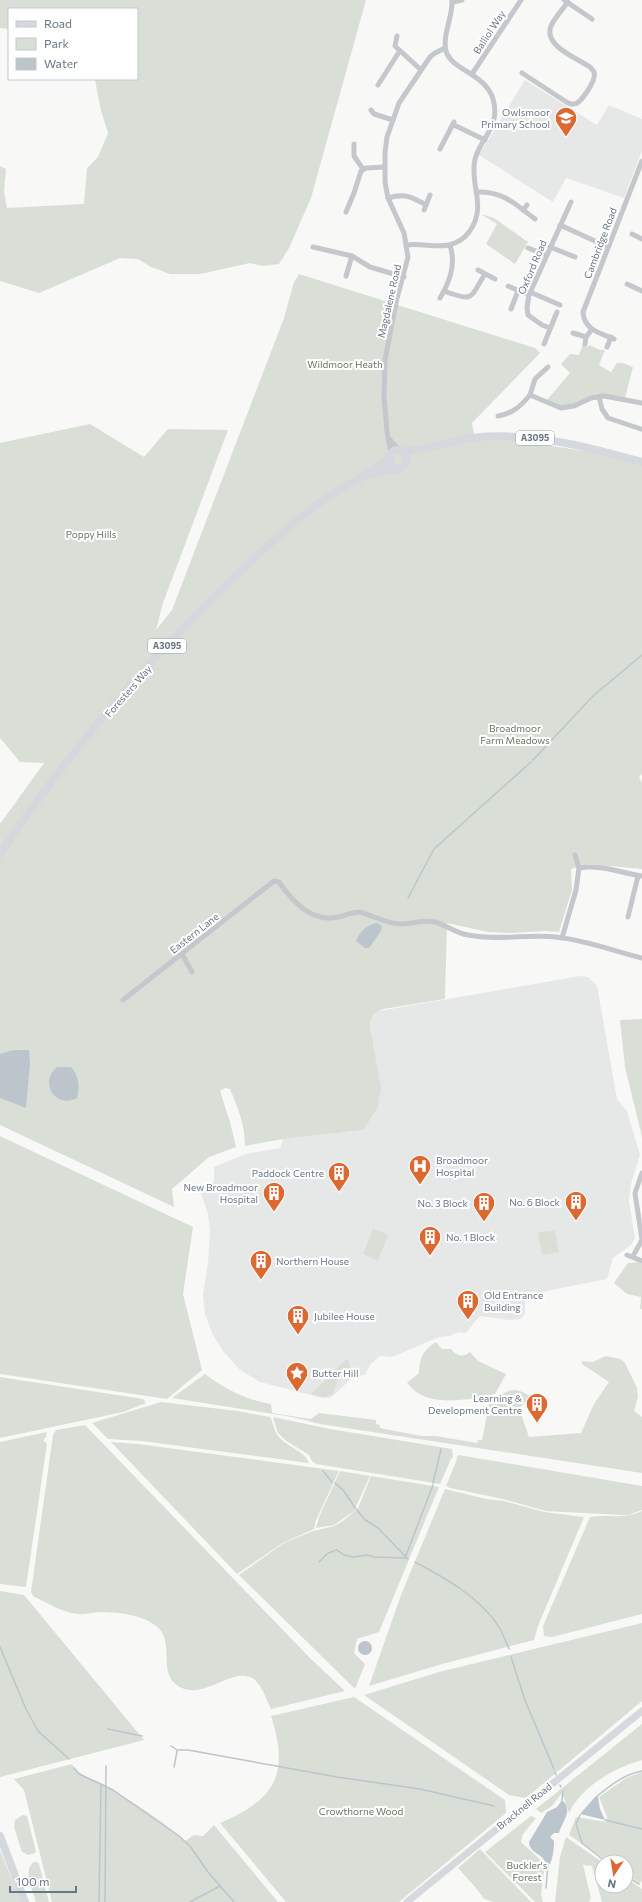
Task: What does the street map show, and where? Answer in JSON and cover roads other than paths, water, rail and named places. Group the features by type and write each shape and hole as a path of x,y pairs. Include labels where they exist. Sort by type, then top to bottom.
{"main road":[{"name":"A3095","path":"401,450 497,436 531,437 575,444 642,462"},
{"name":"A3095","path":"407,462 427,447"},
{"path":"401,450 407,456 407,462 404,467 398,469 392,466 390,456 394,451 401,450"},
{"name":"Foresters Way","path":"0,854 74,754 130,687 197,614 282,533 333,494 370,474 390,456"},
{"name":"Foresters Way","path":"370,474 398,469"},
{"name":"Bracknell Road","path":"407,1902 642,1711"},
{"path":"0,1836 25,1902"}],"street":[{"path":"406,245 419,243 442,246 450,245 462,239 473,226 478,206 474,169 475,158 492,129 495,112 494,99 484,84 447,56 445,48 452,1 462,0"},
{"name":"Balliol Way","path":"472,74 521,0"},
{"path":"522,73 568,103 574,104 579,102 592,85 594,72 590,67 555,44 550,39 550,31 552,24 566,1 592,19"},
{"path":"397,36 395,46 399,52 421,70"},
{"name":"Magdalene Road","path":"390,456 384,397 385,360 408,257 404,233 388,198 384,167 388,137 399,103 421,70 435,53 445,48"},
{"path":"378,85 399,52"},
{"path":"371,110 374,114 393,120"},
{"path":"440,149 454,123 485,140"},
{"path":"354,144 354,156 363,169"},
{"name":"Cambridge Road","path":"592,329 584,318 584,312 608,247 640,174 642,161"},
{"path":"346,212 354,193 359,174 363,169 384,167"},
{"path":"477,192 490,191 500,194 535,220"},
{"path":"388,198 408,195 425,207 430,195"},
{"name":"Oxford Road","path":"550,328 542,325 528,315 527,307 530,294 546,255 571,202"},
{"path":"523,210 527,205"},
{"path":"560,225 608,247"},
{"path":"632,234 642,239"},
{"path":"440,298 450,279 453,254 450,245"},
{"path":"313,247 352,256 370,267 404,277"},
{"path":"550,247 575,257"},
{"path":"528,248 546,255"},
{"path":"346,276 352,256"},
{"path":"478,270 495,279"},
{"path":"444,291 467,297 474,294 485,274"},
{"path":"627,284 642,291"},
{"path":"508,286 560,305"},
{"path":"511,309 518,290"},
{"path":"544,344 557,312"},
{"path":"585,344 586,337 592,329 612,338 607,347"},
{"path":"574,333 586,337"},
{"path":"498,416 510,414 518,409 530,396 534,379 548,367"},
{"path":"530,396 561,408 574,406 591,398 608,396 642,402"},
{"path":"599,397 603,413 608,418 641,428"},
{"name":"Magdalene Road","path":"389,437 401,450"},
{"path":"575,855 579,868 576,890 562,938 642,958"},
{"path":"579,868 588,866 604,868 640,876 628,917"},
{"name":"Eastern Lane","path":"123,1000 271,883 277,881 297,903 318,916 330,918 360,912 402,924 423,921 435,922 462,934 471,936 510,938 535,936 562,938"},
{"path":"631,909 637,911"},
{"path":"182,954 192,972"},
{"path":"642,1173 635,1193 641,1244 630,1255 642,1261"}],"water":[{"path":"377,923 382,926 381,931 369,948 365,948 356,941 357,938 367,927"},
{"path":"14,1050 29,1050 30,1063 26,1108 0,1098 0,1054"},
{"path":"57,1067 71,1067 74,1070 78,1081 77,1098 62,1100 52,1093 49,1087 49,1080"},
{"path":"362,1641 368,1641 372,1645 372,1651 368,1655 362,1655 358,1651 358,1645"},
{"path":"595,1797 598,1797 600,1809 605,1820 580,1814"},
{"path":"562,1800 567,1808 566,1816 559,1833 554,1833 550,1837 554,1841 553,1853 550,1864 546,1864 542,1858 531,1849 529,1842 547,1812 557,1807"}],"waterway":[{"path":"533,760 593,696 642,655"},
{"path":"408,898 434,849 531,762"},
{"path":"433,1483 441,1449"},
{"path":"323,1471 332,1482"},
{"path":"335,1483 343,1490 356,1509"},
{"path":"319,1562 328,1553 337,1550 344,1555 353,1557 368,1555 374,1557 405,1558 433,1485"},
{"path":"357,1510 364,1519 378,1528 408,1559"},
{"path":"415,1562 461,1589 482,1606 499,1627 509,1649"},
{"path":"0,1647 26,1709 38,1731 69,1759"},
{"path":"511,1657 525,1700 554,1769"},
{"path":"108,1729 142,1736"},
{"path":"171,1746 177,1750 188,1750 337,1777 420,1789 494,1806"},
{"path":"174,1767 177,1751"},
{"path":"105,1902 106,1766"},
{"path":"74,1768 79,1774 113,1790 179,1836 190,1846 208,1872 234,1902"},
{"path":"596,1797 623,1778 642,1771"},
{"path":"99,1902 101,1784"},
{"path":"562,1800 563,1791"},
{"path":"580,1815 576,1824 582,1843 596,1854"},
{"path":"605,1820 642,1829"},
{"path":"546,1888 548,1864"},
{"path":"634,1881 639,1884"},
{"path":"190,1902 220,1886"}],"place":[{"name":"Owlsmoor Primary School","path":"566,138"},
{"name":"Broadmoor Hospital","path":"420,1186"},
{"name":"Paddock Centre","path":"339,1192"},
{"name":"New Broadmoor Hospital","path":"274,1212"},
{"name":"No. 3 Block","path":"484,1222"},
{"name":"No. 6 Block","path":"576,1222"},
{"name":"No. 1 Block","path":"430,1256"},
{"name":"Northern House","path":"261,1280"},
{"name":"Old Entrance Building","path":"468,1320"},
{"name":"Jubilee House","path":"298,1336"},
{"name":"Butter Hill","path":"297,1392"},
{"name":"Learning & Development Centre","path":"537,1424"}],"park label":[{"name":"Wildmoor Heath","path":"345,364"},
{"name":"Poppy Hills","path":"91,534"},
{"name":"Broadmoor Farm Meadows","path":"515,734"},
{"name":"Crowthorne Wood","path":"361,1811"},
{"name":"Buckler's Forest","path":"527,1870"}]}
